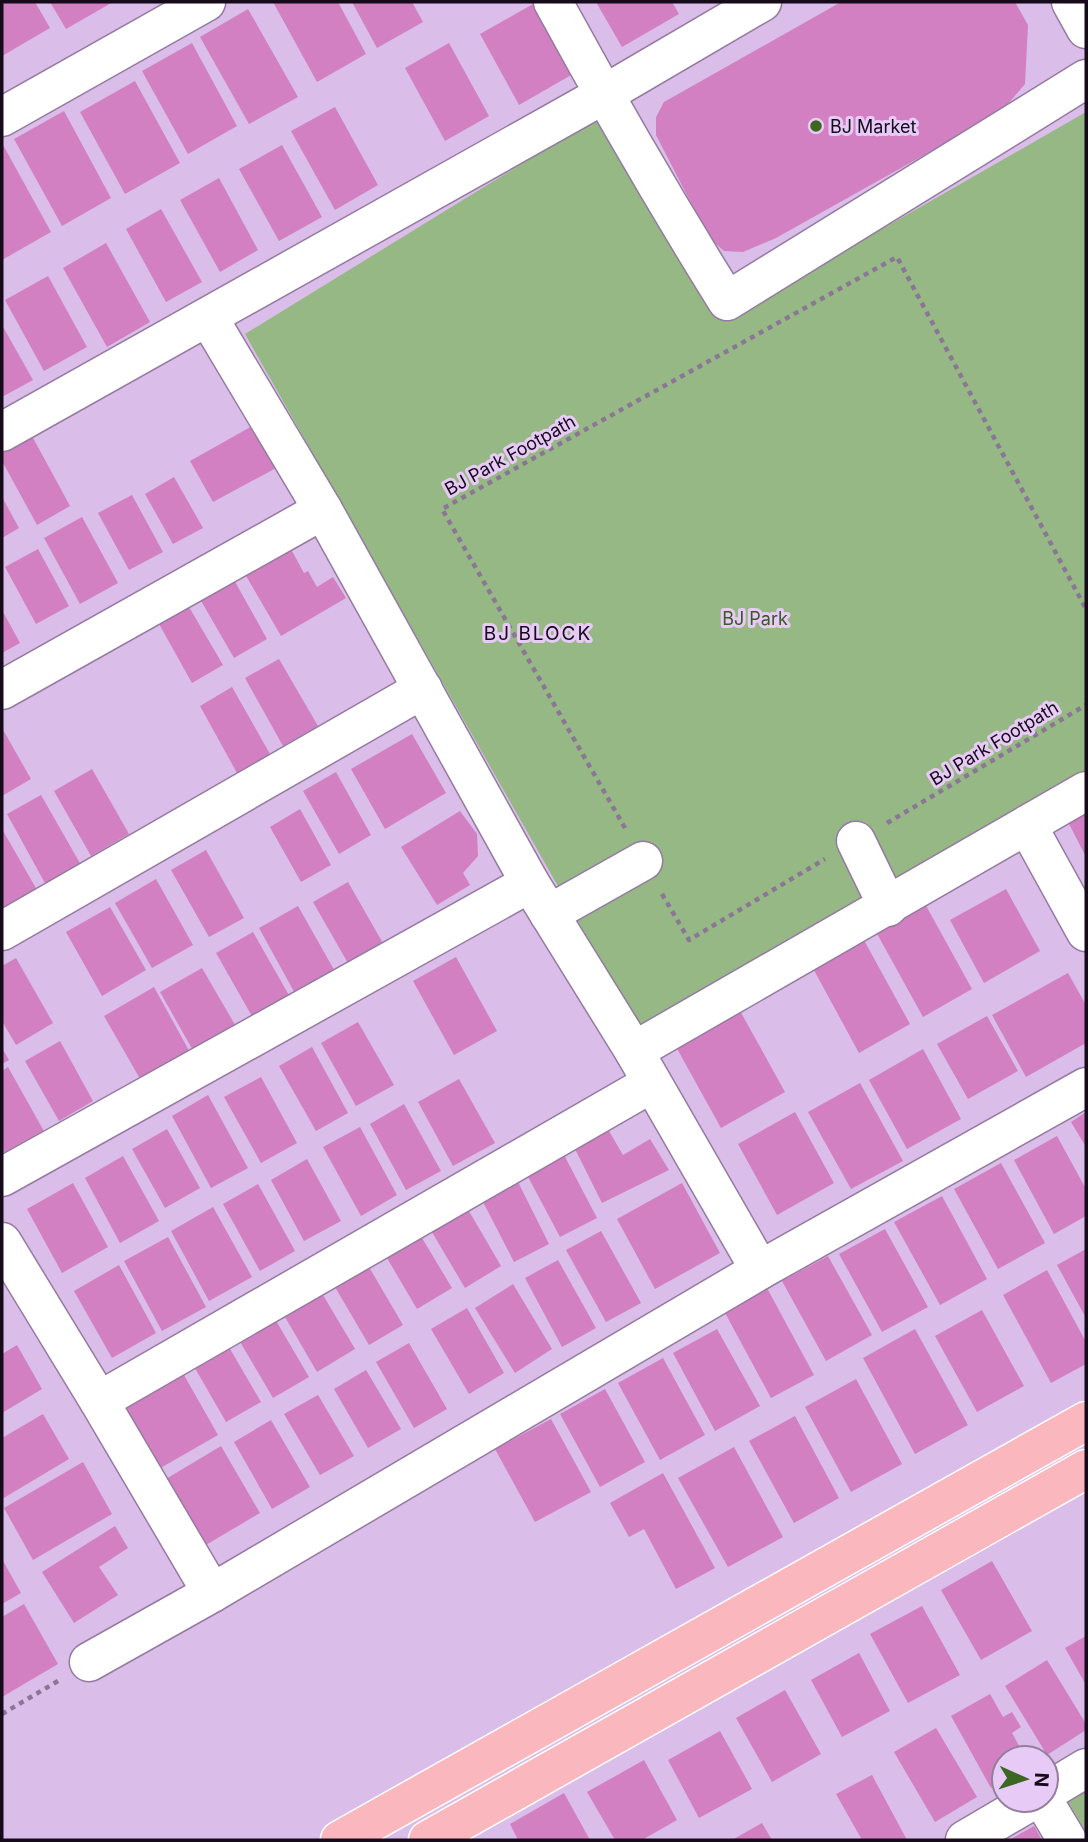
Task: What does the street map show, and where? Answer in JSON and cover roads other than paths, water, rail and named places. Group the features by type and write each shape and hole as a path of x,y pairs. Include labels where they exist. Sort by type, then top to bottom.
{"main road":[{"path":"340,1840 1086,1420"},
{"path":"428,1840 1086,1469"}],"street":[{"path":"2,117 206,2"},
{"path":"553,2 603,95 727,300 1086,79"},
{"path":"2,432 603,95 762,2"},
{"path":"1071,2 1086,30"},
{"path":"208,317 323,510 539,899 634,1051 760,1270"},
{"path":"2,690 323,510"},
{"path":"2,932 423,690"},
{"path":"634,1051 1086,791"},
{"path":"1027,825 1086,932"},
{"path":"856,841 888,906"},
{"path":"2,1177 539,899 643,861"},
{"path":"99,1401 652,1083"},
{"path":"89,1662 212,1593 760,1270 1086,1087"},
{"path":"2,1242 212,1593"},
{"path":"1060,1784 1086,1768"},
{"path":"965,1840 1009,1814"},
{"path":"1051,1814 1067,1840"}],"place":[{"name":"BJ Market","path":"816,126"}],"district":[{"name":"BJ BLOCK","path":"538,633"}],"park label":[{"name":"BJ Park","path":"755,618"}]}
